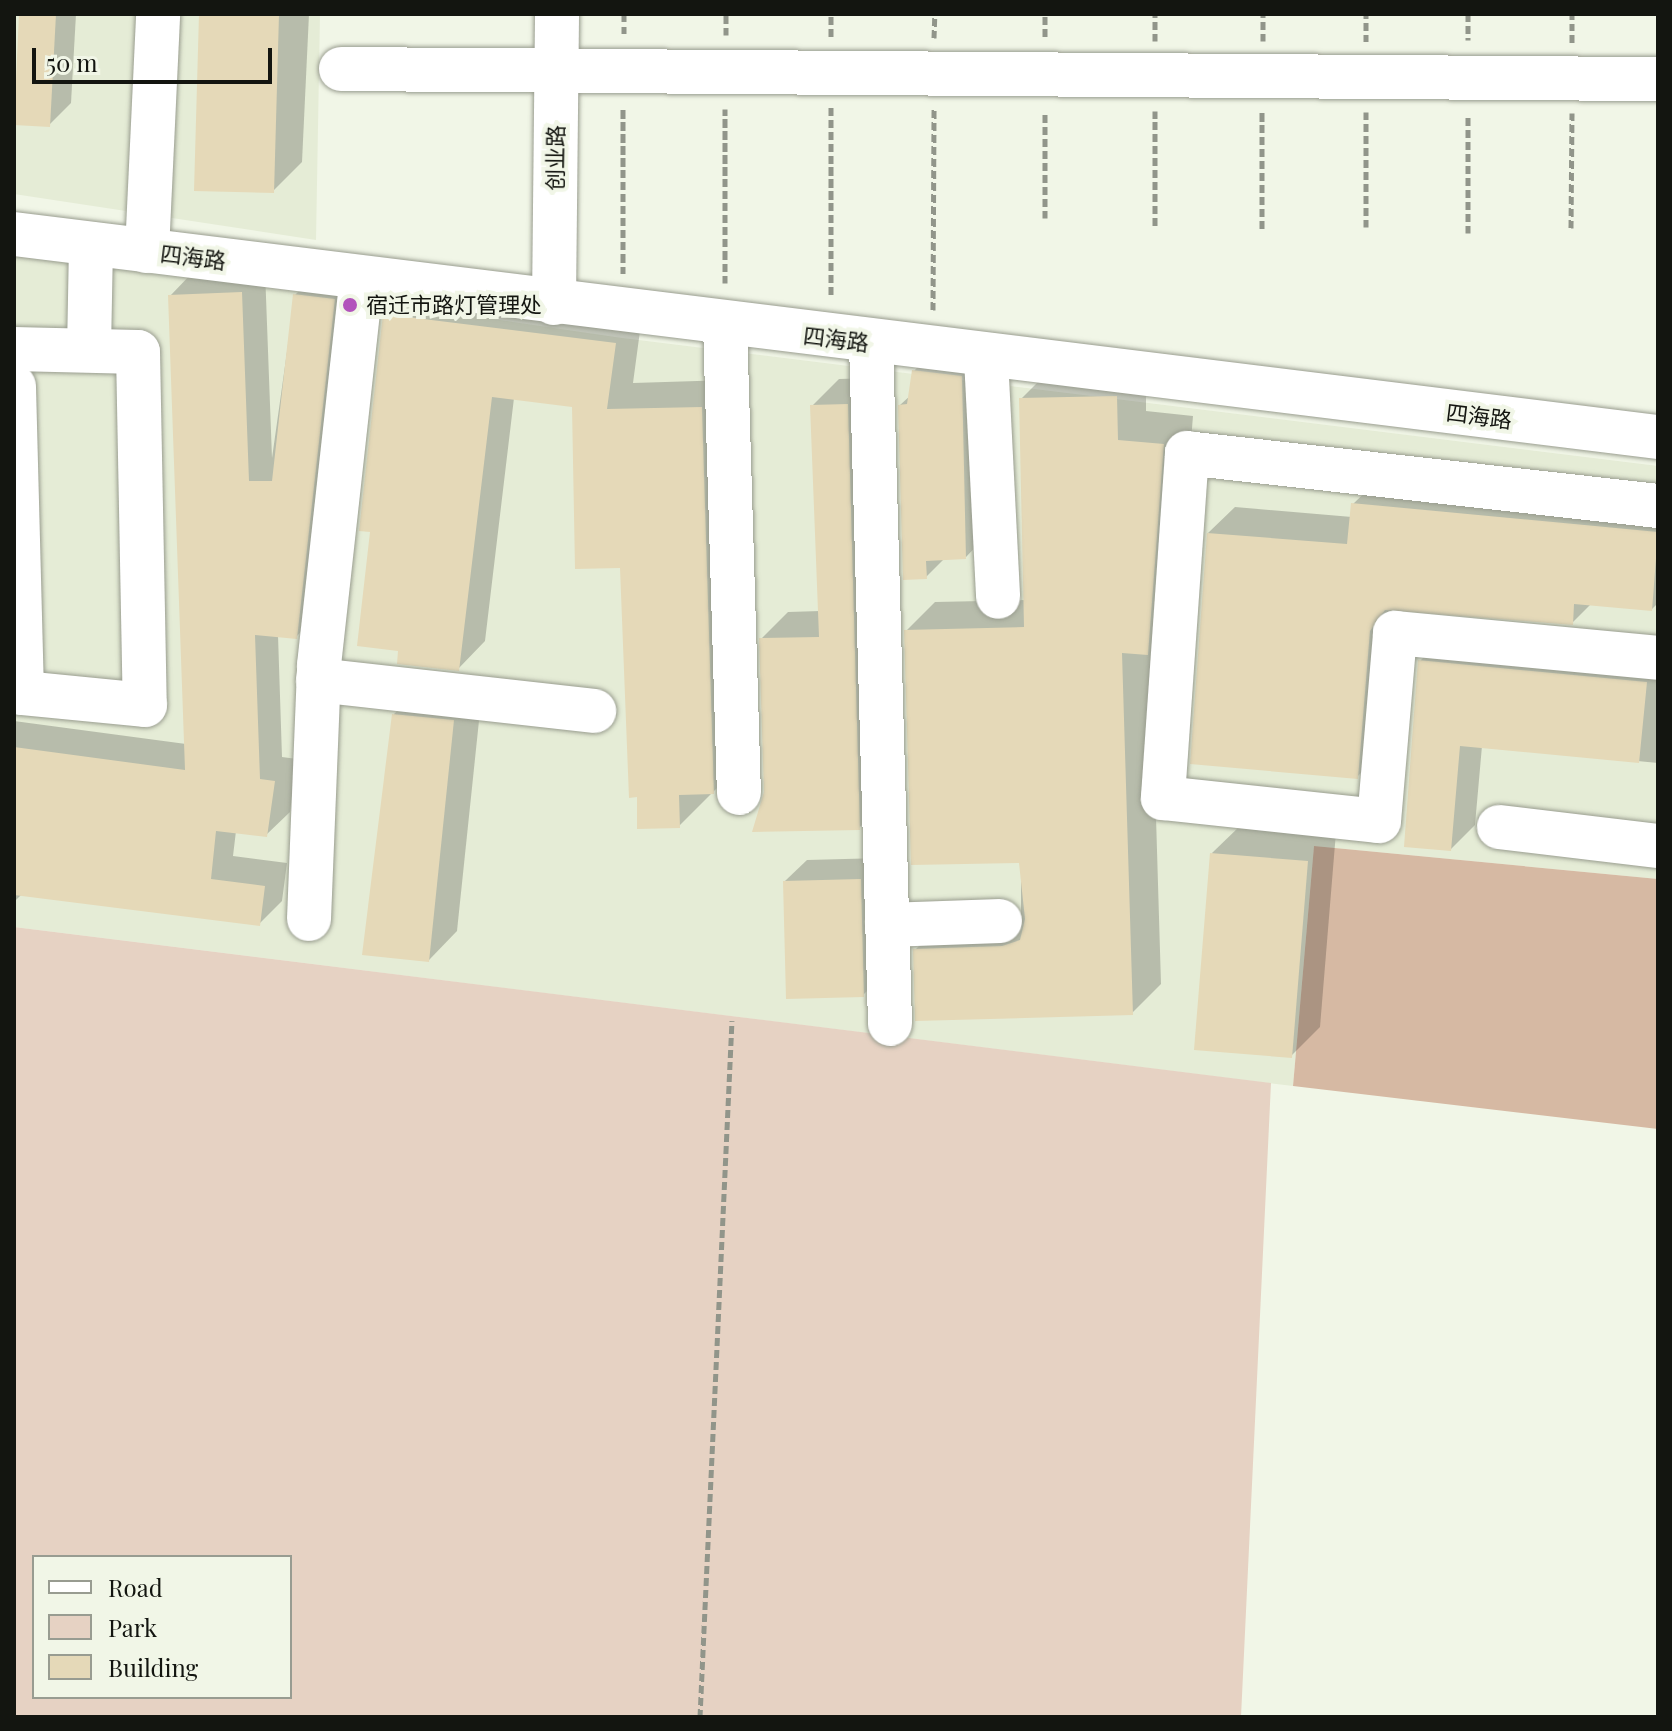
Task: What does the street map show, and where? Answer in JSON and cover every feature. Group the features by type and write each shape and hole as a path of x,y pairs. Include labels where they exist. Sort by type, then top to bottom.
{"street":[{"path":"147,251 158,14"},
{"name":"创业路","path":"554,303 557,14"},
{"path":"341,69 1658,79"},
{"name":"四海路","path":"14,234 986,358 1658,437"},
{"path":"89,350 91,244"},
{"path":"309,919 318,680 362,278"},
{"path":"725,324 739,793"},
{"path":"851,341 887,925 890,1024"},
{"path":"14,349 138,352 145,705 22,693 14,386"},
{"path":"986,358 998,597"},
{"path":"1192,383 1163,798 1379,821 1395,633 1658,658"},
{"path":"1187,453 1658,506"},
{"path":"318,680 594,711"},
{"path":"1499,827 1658,846"},
{"path":"887,925 1000,921"}],"path":[{"path":"622,311 624,14"},
{"path":"725,324 726,14"},
{"path":"831,14 831,73 851,341"},
{"path":"932,351 935,14"},
{"path":"1045,14 1045,218"},
{"path":"1155,14 1155,226"},
{"path":"1262,229 1263,14"},
{"path":"1366,14 1366,227"},
{"path":"1468,14 1468,233"},
{"path":"1571,228 1572,14"},
{"path":"700,1717 732,1021"}],"shaded area":[{"path":"14,14 320,14 316,240 14,194"},
{"path":"14,249 622,338 1658,466 1658,879 1314,846 1293,1086 14,927"},
{"path":"1314,846 1658,879 1658,1129 1293,1086"}],"green space":[{"path":"14,927 1271,1083 1241,1717 14,1717"}],"building":[{"path":"19,14 56,14 50,127 14,125"},
{"path":"199,14 279,14 274,193 194,191"},
{"path":"242,292 249,481 272,481 293,294 335,299 297,639 255,635 260,779 275,781 267,837 216,831 211,879 265,886 260,926 14,895 14,747 185,770 168,295"},
{"path":"383,314 616,343 607,409 702,407 714,794 679,795 680,828 637,829 637,797 629,798 620,568 575,569 572,407 492,397 459,671 397,664 398,651 357,646 370,532 359,531"},
{"path":"912,370 962,376 966,559 926,561 927,579 903,580 898,405 907,404"},
{"path":"1117,396 1118,440 1164,444 1148,655 1122,653 1133,1015 915,1021 913,949 1002,946 1020,940 1025,919 1019,863 911,865 904,630 1024,627 1019,398"},
{"path":"848,404 860,830 752,832 764,792 759,638 819,637 810,405"},
{"path":"1351,503 1658,532 1652,611 1574,604 1573,625 1385,610 1370,631 1358,779 1190,764 1207,533 1347,544"},
{"path":"1418,660 1647,682 1639,763 1460,746 1451,851 1404,847"},
{"path":"392,714 454,720 429,962 362,955"},
{"path":"1210,853 1308,861 1292,1058 1194,1050"},
{"path":"861,879 864,997 786,999 783,881"}],"place":[{"name":"宿迁市路灯管理处","path":"350,305"}]}
